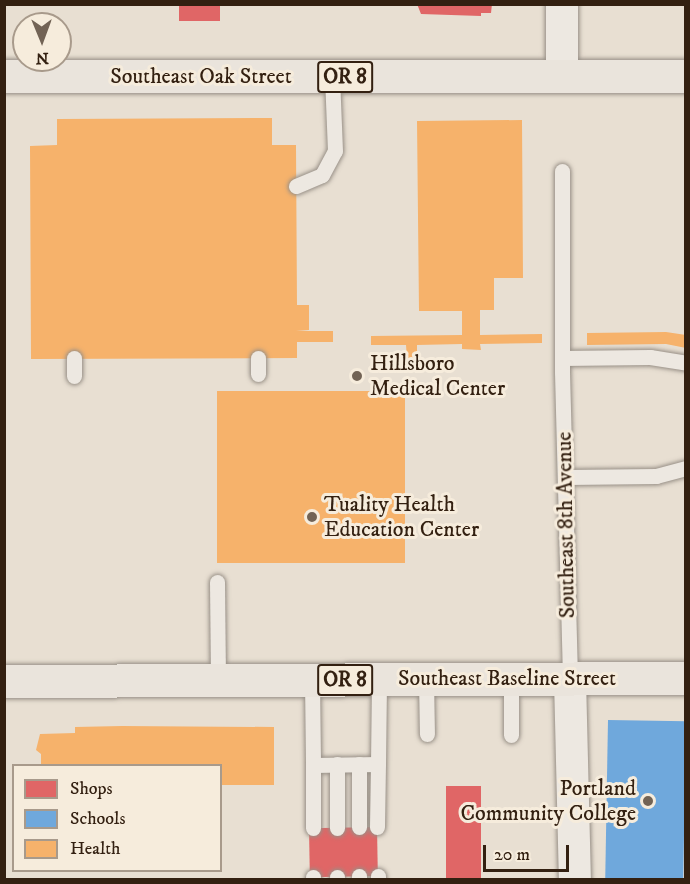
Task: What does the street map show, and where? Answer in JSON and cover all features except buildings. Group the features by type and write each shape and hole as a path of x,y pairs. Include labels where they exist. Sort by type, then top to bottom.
{"highway":[{"name":"Southeast Oak Street","path":"4,75 686,76"},
{"name":"Southeast Baseline Street","path":"4,681 686,678"}],"street":[{"path":"562,4 562,77"},
{"name":"Southeast 8th Avenue","path":"570,679 575,879"}],"lane":[{"path":"296,186 322,175 335,151 332,77"},
{"name":"Southeast 8th Avenue","path":"562,171 562,358 567,477 570,679"},
{"path":"562,358 650,357 686,363"},
{"path":"74,358 74,376"},
{"path":"258,358 258,374"},
{"path":"567,477 656,476 686,468"},
{"path":"217,582 218,680"},
{"path":"426,679 427,734"},
{"path":"511,679 511,735"},
{"path":"312,680 313,828"},
{"path":"378,827 379,680"},
{"path":"337,764 337,828"},
{"path":"358,764 359,828"},
{"path":"313,765 378,764"}],"place":[{"name":"Hillsboro Medical Center","path":"357,376"},
{"name":"Tuality Health Education Center","path":"312,517"},
{"name":"Portland Community College","path":"648,801"}]}
